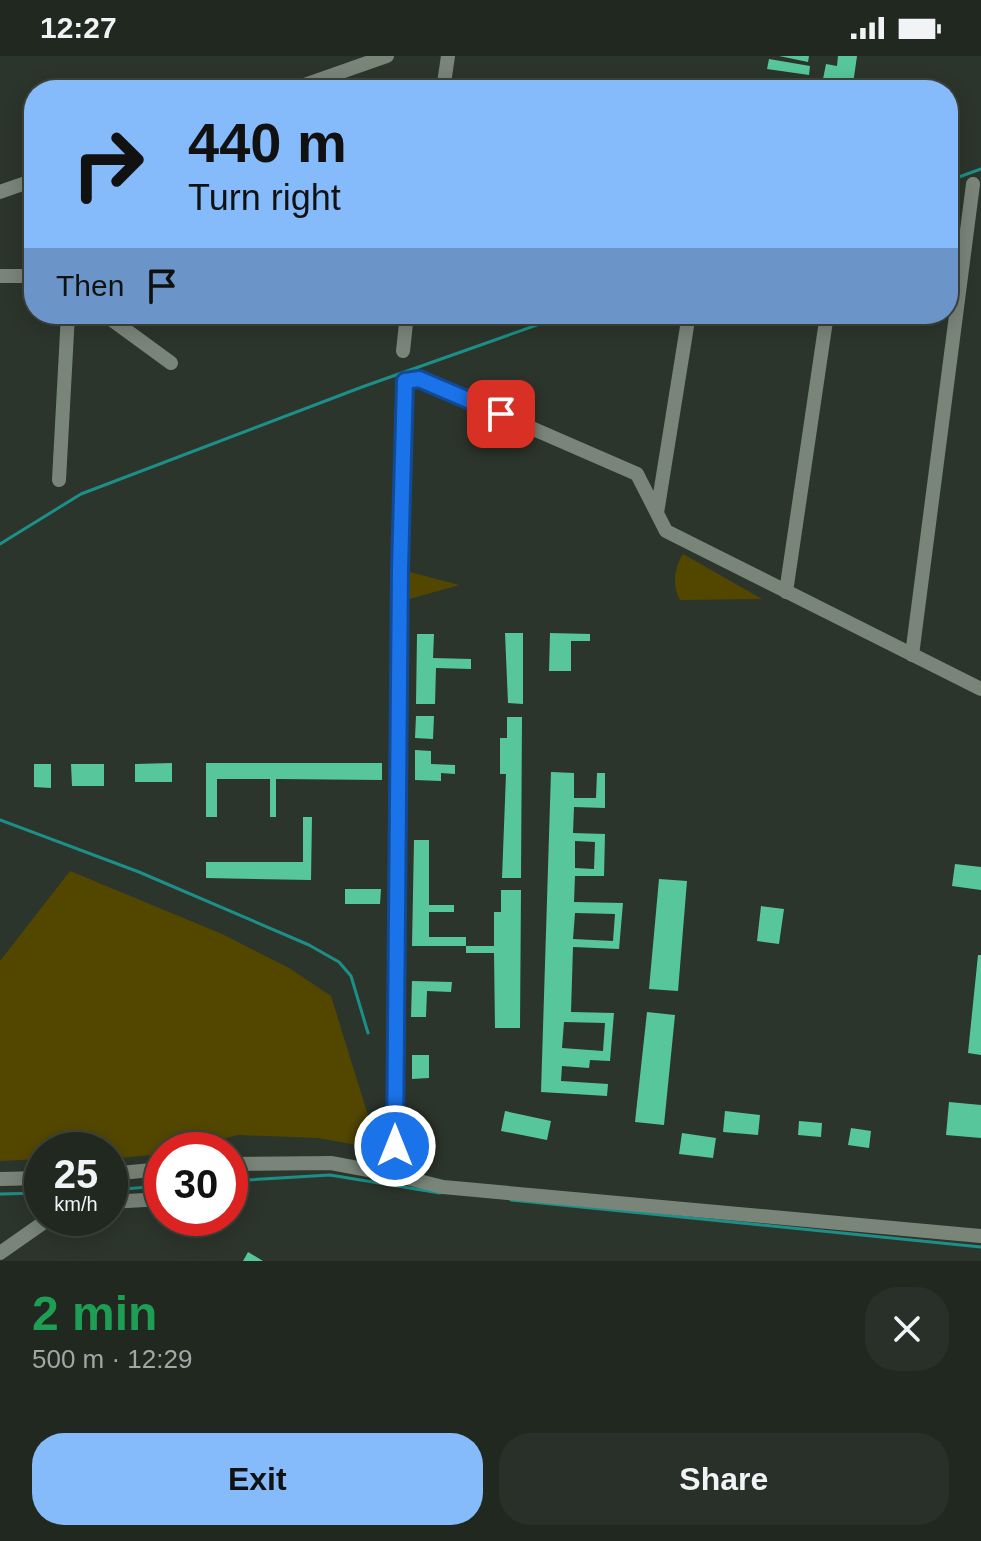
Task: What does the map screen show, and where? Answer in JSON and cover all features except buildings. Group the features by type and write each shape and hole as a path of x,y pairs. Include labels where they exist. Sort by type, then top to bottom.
{"street":[{"path":"319,80 387,56"},
{"path":"444,80 448,56"},
{"path":"0,192 24,184"},
{"path":"958,300 973,184"},
{"path":"0,276 24,276"},
{"path":"59,480 67,324"},
{"path":"118,324 171,363"},
{"path":"403,351 406,324"},
{"path":"657,513 687,324"},
{"path":"786,592 826,324"},
{"path":"912,655 955,324"},
{"path":"395,1175 399,581 405,381 419,379 637,474 666,531 981,689"},
{"path":"248,1164 331,1163 443,1187 981,1236"},
{"path":"0,1179 24,1178"},
{"path":"0,1253 24,1236"}],"shaded area":[{"path":"683,554 762,599 680,600 675,577"},
{"path":"406,571 459,585 406,600"},
{"path":"70,871 222,934 289,968 331,996 375,1138 368,1147 318,1138 248,1135 248,1132 144,1132 144,1156 128,1157 128,1132 24,1132 24,1160 0,1161 0,961"}],"waterway":[{"path":"958,177 981,169"},
{"path":"0,544 81,494 362,387 540,324"},
{"path":"0,820 139,872 309,945 339,962 351,976 368,1033"},
{"path":"248,1180 330,1175 440,1193"},
{"path":"128,1189 144,1187"},
{"path":"0,1194 24,1193"},
{"path":"511,1200 981,1247"}],"route":[{"path":"395,1146 400,569 405,381 419,379 501,414"}]}
